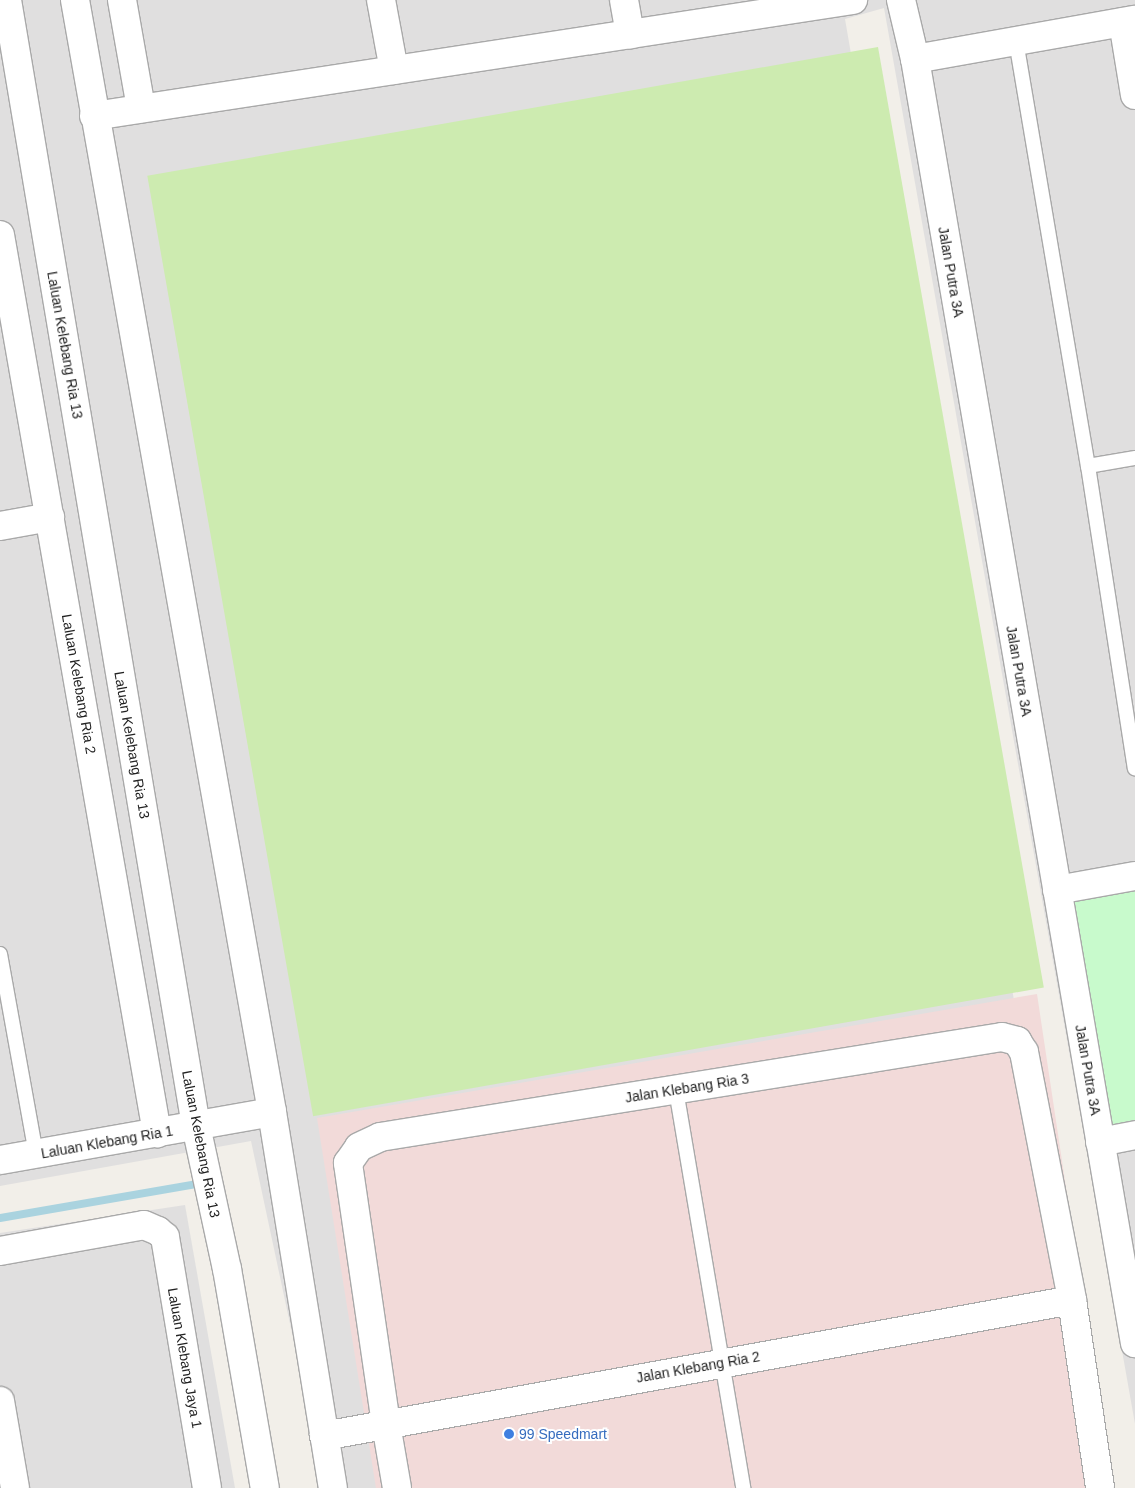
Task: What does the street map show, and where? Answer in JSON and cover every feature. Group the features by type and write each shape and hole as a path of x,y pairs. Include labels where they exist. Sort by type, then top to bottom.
{"street":[{"name":"Laluan Kelebang Ria 13","path":"7,0 196,1126 227,1269 265,1488"},
{"path":"75,0 94,116 272,1112 333,1488"},
{"path":"122,0 141,108"},
{"path":"381,0 394,70"},
{"path":"624,0 630,34"},
{"path":"94,116 847,0"},
{"name":"Jalan Putra 3A","path":"901,0 914,58 1135,1343"},
{"path":"914,58 1129,21 1135,95"},
{"name":"Laluan Kelebang Ria 2","path":"0,235 157,1133"},
{"path":"0,526 50,517"},
{"path":"1057,890 1135,876"},
{"name":"Jalan Klebang Ria 3","path":"386,1424 348,1163 359,1147 380,1137 1002,1036 1017,1041 1024,1052 1072,1300"},
{"name":"Laluan Klebang Ria 1","path":"0,1160 272,1112"},
{"path":"1100,1142 1135,1135"},
{"name":"Laluan Klebang Jaya 1","path":"0,1251 144,1226 158,1230 165,1237 208,1488"},
{"path":"1072,1300 1100,1488"},
{"name":"Jalan Klebang Ria 2","path":"324,1436 1072,1300"},
{"path":"0,1401 15,1488"},
{"path":"386,1424 397,1488"}],"lane":[{"path":"1016,41 1088,466 1135,768"},
{"path":"1088,466 1135,458"},
{"path":"0,954 36,1154"},
{"path":"676,1090 743,1488"}],"shaded area":[{"path":"0,0 1135,0 1135,1424 884,8 845,19 1098,1488 325,1488 251,1141 0,1186"},
{"path":"1037,994 1111,1488 376,1488 317,1118"},
{"path":"185,1205 235,1488 0,1488 0,1233"}],"green space":[{"path":"878,47 1044,987 313,1116 147,176"},
{"path":"1135,876 1135,1135 1100,1142 1057,890"}],"waterway":[{"path":"0,1218 196,1184"}],"place":[{"name":"99 Speedmart","path":"509,1434"}]}
